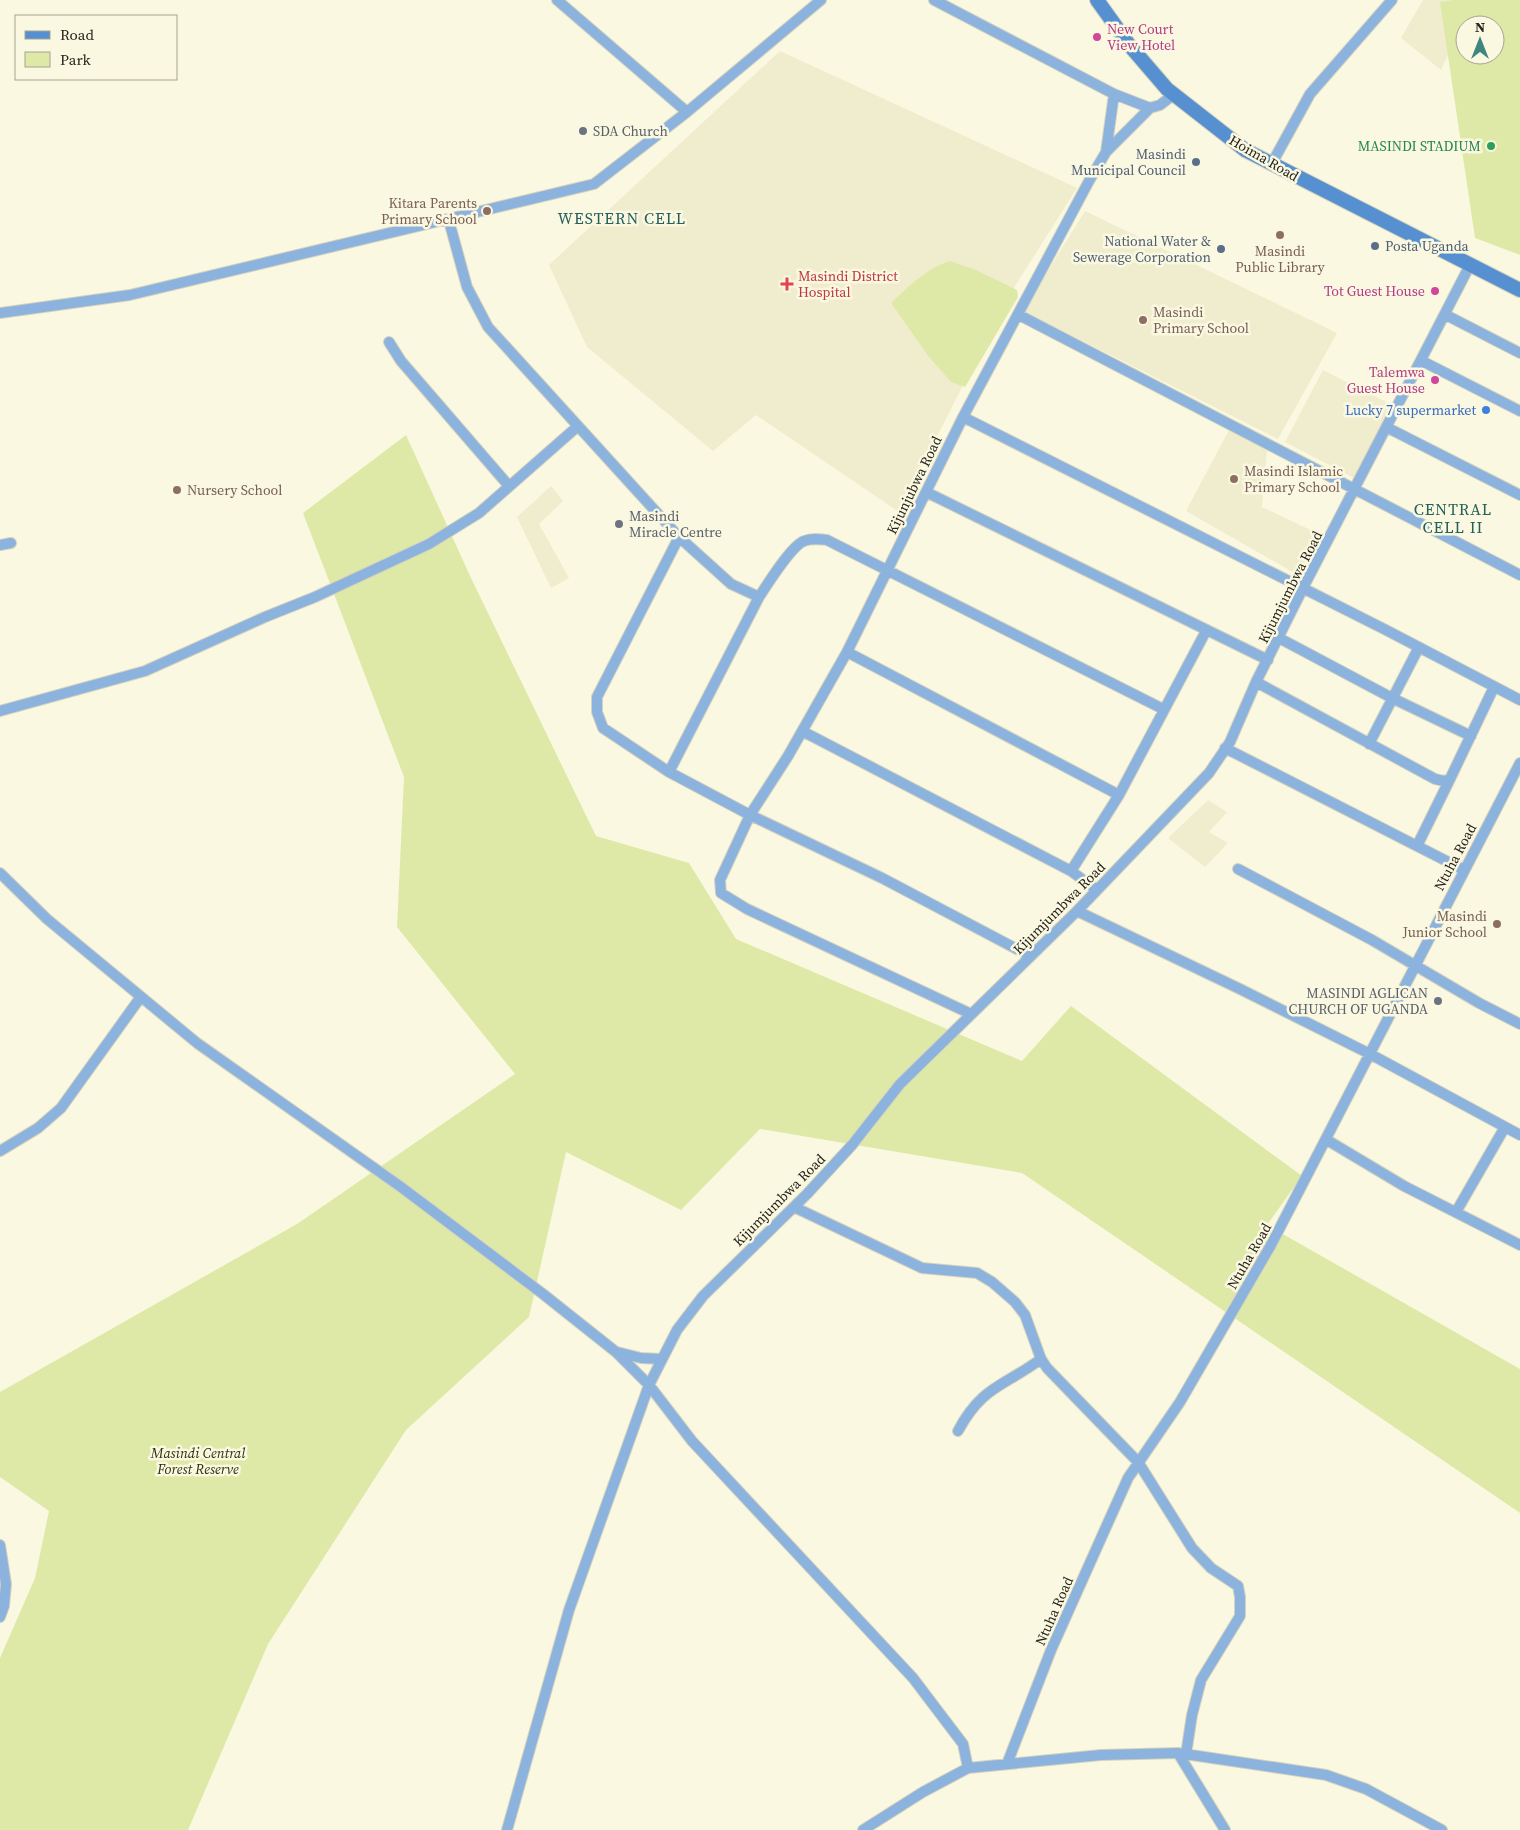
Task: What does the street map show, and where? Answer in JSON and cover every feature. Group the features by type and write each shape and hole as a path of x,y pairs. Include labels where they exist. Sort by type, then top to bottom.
{"main road":[{"name":"Hoima Road","path":"1097,0 1130,46 1173,94 1245,150 1271,165 1520,290"}],"street":[{"path":"557,0 687,112"},
{"path":"0,313 130,295 449,221 594,184 687,112 821,0"},
{"path":"934,0 1114,94 1150,108"},
{"path":"1271,165 1310,94 1392,0"},
{"path":"1106,152 1114,94"},
{"name":"Kijunjubwa Road","path":"971,1014 747,909 722,894 719,886 750,815 802,731 846,652 963,417 1106,152 1150,108 1160,105 1173,94"},
{"path":"449,221 467,287 488,327 679,537 732,584 759,598"},
{"name":"Kijumjumbwa Road","path":"506,1830 569,1610 649,1385 661,1359 690,1310 852,1145 900,1084 1077,911 1178,808 1209,773 1225,748 1303,588 1388,428 1470,265"},
{"path":"1019,315 1520,575"},
{"path":"1446,315 1520,353"},
{"path":"389,342 401,361 509,486"},
{"path":"1422,360 1520,411"},
{"path":"963,417 1303,588 1520,700"},
{"path":"0,711 145,671 265,617 315,597 429,544 479,513 578,426"},
{"path":"1388,428 1520,495"},
{"path":"926,492 1268,660"},
{"path":"679,537 597,697 597,712 603,728 669,772 750,815 882,878 1030,956"},
{"path":"669,772 759,598 777,571 801,542 814,538 827,540 1163,709"},
{"path":"1071,871 1119,795 1206,631"},
{"path":"1279,638 1392,698 1471,736"},
{"path":"1369,744 1419,647"},
{"path":"846,652 1119,795"},
{"path":"1256,682 1435,779 1444,781 1450,779"},
{"path":"1417,846 1494,687"},
{"path":"802,731 1071,871 1097,890"},
{"path":"1225,748 1464,870"},
{"name":"Ntuha Road","path":"1007,1764 1051,1650 1122,1489 1138,1462 1175,1409 1276,1237 1520,763"},
{"path":"1238,869 1372,940 1414,966 1520,1024"},
{"path":"0,873 47,919 140,998 197,1043 402,1187 544,1294 616,1352 649,1385 692,1441 913,1678 963,1744 968,1768"},
{"path":"1077,911 1370,1054 1520,1135"},
{"path":"0,1151 38,1128 61,1108 140,998"},
{"path":"1456,1212 1505,1127"},
{"path":"1327,1140 1404,1186 1520,1245"},
{"path":"794,1206 922,1268 938,1271 968,1272 984,1276 1021,1309 1047,1368 1138,1462 1192,1548 1211,1568 1235,1583 1240,1592 1240,1609 1236,1623 1201,1680 1182,1754 1225,1830"},
{"path":"616,1352 641,1358 661,1359"},
{"path":"958,1432 969,1411 989,1391 1023,1372 1041,1358"},
{"path":"0,1545 6,1594 0,1617"},
{"path":"863,1830 923,1792 968,1768 1101,1755 1182,1754 1326,1775 1340,1779 1366,1789 1442,1830"}],"shaded area":[{"path":"1423,0 1473,0 1466,15 1455,15 1455,39 1441,70 1401,38"},
{"name":"Masindi District Hospital","path":"780,51 1077,188 1005,302 899,512 756,415 713,451 587,347 549,265"},
{"path":"1085,211 1337,333 1278,439 1023,311"},
{"path":"1323,370 1392,405 1354,478 1285,442"},
{"name":"Masindi Islamic Primary School","path":"1229,430 1267,450 1262,507 1319,534 1298,575 1186,511"},
{"path":"551,486 563,501 539,524 569,578 551,588 517,517"},
{"path":"1208,800 1227,812 1209,832 1228,843 1205,867 1168,838"}],"green space":[{"name":"MASINDI STADIUM","path":"1453,0 1520,0 1520,255 1475,238 1440,2"},
{"path":"950,261 976,270 1017,290 1018,297 965,387 951,382 929,357 891,303 933,268"},
{"name":"Masindi Central Forest Reserve","path":"406,435 471,578 596,836 689,863 736,939 1022,1061 1071,1006 1302,1176 1267,1225 1520,1369 1520,1513 1022,1173 760,1129 681,1210 566,1152 529,1317 406,1430 268,1644 188,1830 0,1830 0,1658 35,1578 49,1511 0,1477 0,1392 297,1224 515,1074 397,927 404,777 303,513"}],"place":[{"name":"New Court View Hotel","path":"1097,37"},
{"name":"SDA Church","path":"583,131"},
{"name":"MASINDI STADIUM","path":"1491,146"},
{"name":"Masindi Municipal Council","path":"1196,162"},
{"name":"Kitara Parents Primary School","path":"487,211"},
{"name":"Masindi Public Library","path":"1280,235"},
{"name":"Posta Uganda","path":"1375,246"},
{"name":"National Water & Sewerage Corporation","path":"1221,249"},
{"name":"Masindi District Hospital","path":"787,284"},
{"name":"Tot Guest House","path":"1435,291"},
{"name":"Masindi Primary School","path":"1143,320"},
{"name":"Talemwa Guest House","path":"1435,380"},
{"name":"Lucky 7 supermarket","path":"1486,410"},
{"name":"Masindi Islamic Primary School","path":"1234,479"},
{"name":"Nursery School","path":"177,490"},
{"name":"Masindi Miracle Centre","path":"619,524"},
{"name":"Masindi Junior School","path":"1497,924"},
{"name":"MASINDI AGLICAN CHURCH OF UGANDA","path":"1438,1001"}],"district":[{"name":"WESTERN CELL","path":"622,218"},
{"name":"CENTRAL CELL II","path":"1453,518"}]}
